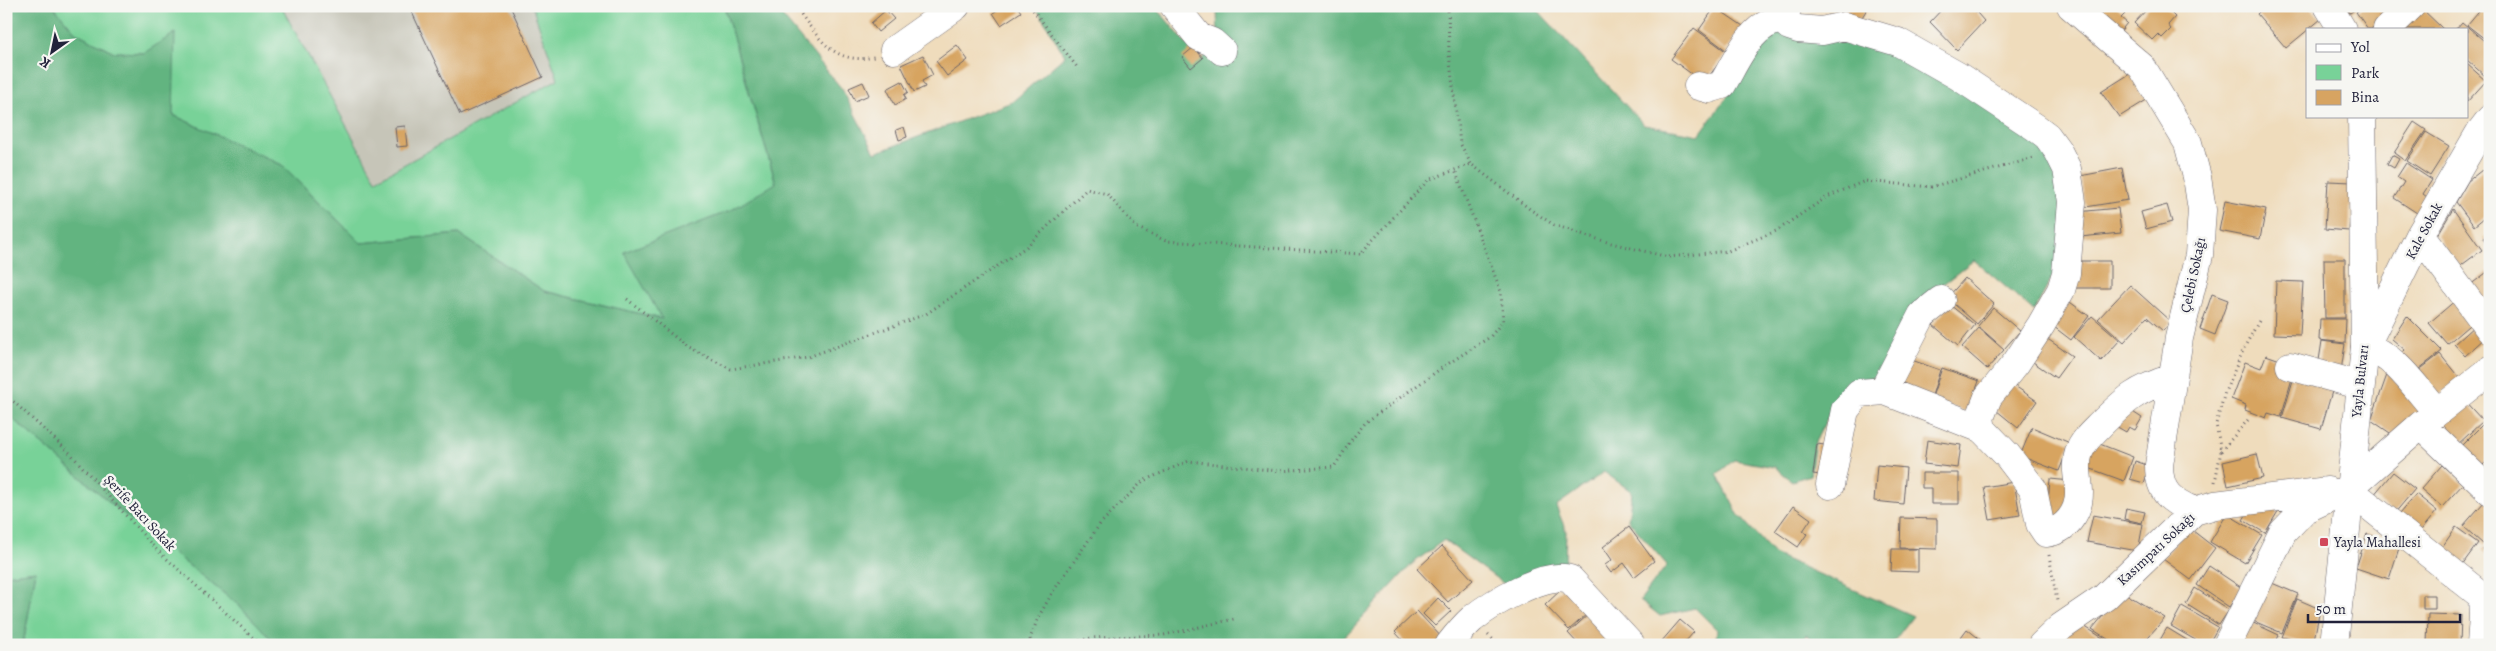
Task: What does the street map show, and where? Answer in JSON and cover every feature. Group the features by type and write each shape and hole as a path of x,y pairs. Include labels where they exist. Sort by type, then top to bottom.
{"street":[{"path":"894,50 956,6"},
{"path":"1174,6 1199,37 1212,42 1222,51"},
{"name":"Çelebi Sokağı","path":"2071,6 2142,67 2167,104 2188,143 2197,176 2202,231 2199,255 2179,338 2159,465 2159,479 2173,501 2205,508"},
{"path":"2328,6 2341,28"},
{"path":"2388,28 2411,6"},
{"path":"1698,86 1709,89 1722,85 1740,51 1757,32 1786,13 1789,26 1798,29 1822,32 1844,26 1898,42 1926,56 1991,96 2047,136 2058,151 2067,169 2072,202 2066,273 2060,290 2041,325 2016,363 1988,397 1980,418 1982,429"},
{"name":"Yayla Bulvarı","path":"2334,645 2348,489 2365,347 2362,118"},
{"name":"Kale Sokak","path":"2365,347 2420,235 2486,134"},
{"path":"2420,235 2490,330"},
{"path":"1882,391 1922,315 1941,300"},
{"path":"2365,347 2378,350 2393,363 2429,419 2490,491"},
{"path":"2290,366 2360,386"},
{"path":"2227,645 2283,532 2305,509 2348,489 2429,419 2490,370"},
{"path":"1830,484 1845,410 1859,393 1882,391 1982,429 2007,455 2033,489 2040,524 2046,532 2056,532 2067,524 2076,511 2079,494 2076,470 2079,452 2087,438 2127,398 2148,386 2172,378"},
{"path":"2205,508 2348,489 2482,596 2481,645"},
{"name":"Kasımpatı Sokağı","path":"2051,636 2105,597 2205,508"},
{"path":"1449,645 1472,619 1522,589 1562,577 1570,579 1631,645"}],"path":[{"path":"795,6 834,53 866,58 894,50"},
{"path":"1030,6 1077,67"},
{"path":"1448,6 1449,54 1460,143 1471,164 1531,210 1554,225 1607,242 1668,256 1728,251 1776,231 1827,197 1865,181 1931,187 2058,151"},
{"path":"628,299 689,348 730,369 799,359 926,314 1026,247 1087,189 1107,194 1136,227 1166,241 1360,254 1428,180 1471,164"},
{"path":"1031,645 1030,639 1038,618 1052,593 1100,524 1143,481 1189,461 1279,471 1334,467 1352,439 1366,422 1443,367 1490,337 1503,321 1502,292 1455,170"},
{"path":"2205,508 2213,492 2220,451 2216,424 2225,392 2244,346 2259,321"},
{"name":"Şerife Bacı Sokak","path":"6,395 70,453 155,548 261,645"},
{"path":"2220,451 2248,420"},
{"path":"2046,532 2051,636"},
{"path":"1060,645 1091,638 1164,635 1234,619"}],"shaded area":[{"path":"281,6 532,6 558,79 376,180"}],"green space":[{"path":"6,6 53,6 75,32 114,52 144,53 175,33 173,115 282,165 361,243 459,234 544,291 662,319 624,252 730,211 776,183 724,6 774,6 842,89 875,153 1012,102 1065,56 1035,6 1155,6 1200,60 1218,47 1217,6 1534,6 1644,125 1699,135 1783,20 1926,56 2067,169 2068,249 2034,311 1974,260 1916,305 1876,377 1844,386 1815,442 1810,475 1792,481 1775,467 1734,460 1717,474 1738,514 1774,554 1913,616 1891,645 1822,645 1806,635 1800,645 1715,645 1717,630 1695,608 1660,616 1640,600 1667,565 1628,520 1632,492 1604,472 1556,506 1566,531 1565,565 1507,586 1444,540 1412,564 1337,645 277,645 241,607 113,505 6,413"},
{"path":"53,6 281,6 376,180 558,79 532,6 724,6 776,184 730,211 625,252 663,319 544,291 459,234 361,243 282,165 173,115 144,53 114,52 75,32"},
{"path":"6,413 113,505 241,607 277,645 23,645 36,571 6,575"},
{"path":"36,571 23,645 6,645 6,575"}],"building":[{"path":"409,6 510,6 543,77 460,115"},
{"path":"1003,6 1017,6 1021,12 1001,25 993,13"},
{"path":"1833,6 1869,6 1859,22"},
{"path":"1945,6 1971,6 1984,21 1957,50 1930,22"},
{"path":"2105,6 2116,6 2125,14 2121,18 2127,23 2119,33 2098,16"},
{"path":"2150,6 2164,6 2175,17 2168,25 2171,29 2162,38 2158,34 2152,40 2134,23"},
{"path":"2265,6 2310,6 2321,19 2310,28 2306,28 2306,31 2286,48 2257,14"},
{"path":"2346,6 2360,6 2350,13"},
{"path":"2364,6 2398,6 2372,28 2367,28 2356,12"},
{"path":"2419,6 2442,28 2397,28"},
{"path":"2483,6 2490,10 2490,43 2467,25"},
{"path":"1715,7 1743,26 1726,50 1699,30"},
{"path":"886,10 894,19 878,32 871,23"},
{"path":"2462,22 2490,46 2490,71 2485,76 2468,61 2468,28 2457,28"},
{"path":"1694,28 1727,52 1704,83 1671,59"},
{"path":"957,45 968,60 947,76 936,61"},
{"path":"1194,47 1203,58 1191,68 1182,57"},
{"path":"923,55 933,75 922,81 925,87 914,92 901,65"},
{"path":"2468,65 2486,81 2468,101"},
{"path":"2136,70 2153,96 2119,117 2101,92"},
{"path":"902,81 908,92 904,95 906,99 895,105 887,89"},
{"path":"863,82 869,95 855,101 849,88"},
{"path":"2414,122 2426,130 2405,161 2394,153"},
{"path":"405,126 407,146 397,147 395,127"},
{"path":"904,127 907,137 899,140 896,130"},
{"path":"2426,132 2449,146 2430,176 2407,161"},
{"path":"2392,155 2399,159 2394,168 2387,164"},
{"path":"2406,163 2432,180 2423,194 2427,197 2417,213 2394,198 2404,182 2397,177"},
{"path":"2122,168 2128,200 2086,207 2080,176"},
{"path":"2482,170 2490,180 2490,213 2474,226 2456,202 2468,181"},
{"path":"2328,181 2352,182 2349,231 2325,229"},
{"path":"2225,201 2266,209 2260,239 2219,231"},
{"path":"2167,205 2172,222 2146,229 2141,212"},
{"path":"2118,208 2121,233 2080,237 2077,212"},
{"path":"2453,209 2482,250 2459,267 2437,236"},
{"path":"2490,233 2490,247 2483,238"},
{"path":"2324,259 2345,259 2345,318 2325,318"},
{"path":"2074,261 2110,261 2110,288 2074,288"},
{"path":"2490,270 2490,308 2470,285"},
{"path":"1965,278 1994,304 1977,324 1947,298"},
{"path":"2276,281 2303,282 2300,335 2274,334"},
{"path":"2130,285 2171,322 2163,331 2147,317 2124,342 2098,319"},
{"path":"2212,294 2228,300 2215,335 2200,329"},
{"path":"2063,297 2089,316 2071,340 2045,320"},
{"path":"2457,299 2475,320 2447,344 2429,323"},
{"path":"1950,305 1975,325 1958,346 1933,325"},
{"path":"1993,308 2020,331 2004,349 1978,326"},
{"path":"2092,316 2120,340 2101,361 2074,337"},
{"path":"2407,316 2442,351 2414,373 2398,356 2405,350 2392,339"},
{"path":"2320,319 2346,319 2345,343 2319,340"},
{"path":"2475,325 2486,337 2465,356 2454,344"},
{"path":"1979,328 2004,350 1987,369 1962,347"},
{"path":"2039,333 2072,356 2056,378 2023,355"},
{"path":"2322,341 2345,344 2341,371 2318,367"},
{"path":"2440,354 2460,379 2433,400 2413,375"},
{"path":"2266,355 2283,361 2293,375 2281,417 2268,413 2266,418 2245,410 2246,405 2231,399 2245,362 2261,368"},
{"path":"1906,358 1940,370 1931,399 1897,387"},
{"path":"1942,368 1979,381 1968,412 1931,400"},
{"path":"2388,372 2421,412 2393,435 2371,420"},
{"path":"2294,377 2333,388 2321,429 2282,418"},
{"path":"2006,380 2037,401 2018,428 1991,406"},
{"path":"2462,398 2483,421 2456,446 2435,422"},
{"path":"2125,407 2142,418 2135,430 2129,427 2126,432 2114,425"},
{"path":"2482,425 2490,433 2490,458 2480,468 2460,447"},
{"path":"2032,427 2070,443 2059,471 2020,456"},
{"path":"1927,440 1961,445 1958,468 1924,464"},
{"path":"2092,441 2133,457 2124,481 2083,466"},
{"path":"1817,444 1832,446 1828,476 1813,474"},
{"path":"2257,454 2263,478 2228,486 2223,462"},
{"path":"2135,461 2150,466 2144,483 2130,479"},
{"path":"1877,465 1906,468 1903,504 1874,501"},
{"path":"2442,465 2463,484 2442,507 2421,489"},
{"path":"2393,472 2415,489 2394,514 2373,496"},
{"path":"1922,473 1959,473 1959,504 1931,504 1931,488 1922,488"},
{"path":"2050,479 2071,481 2065,519 2047,515"},
{"path":"2014,482 2020,515 1990,520 1984,487"},
{"path":"2416,494 2437,511 2416,536 2395,519"},
{"path":"2485,501 2490,504 2490,538 2484,545 2463,526"},
{"path":"2254,502 2280,508 2265,533 2243,520"},
{"path":"1793,506 1811,519 1803,531 1807,534 1798,547 1775,531"},
{"path":"2126,508 2145,512 2142,523 2124,519"},
{"path":"2227,514 2262,535 2245,563 2210,542"},
{"path":"2093,515 2143,524 2138,551 2087,542"},
{"path":"1901,518 1937,519 1937,549 1900,548"},
{"path":"1629,527 1654,561 1634,577 1624,563 1611,573 1605,565 1612,560 1603,547"},
{"path":"2188,527 2215,548 2191,580 2163,559"},
{"path":"2456,527 2478,543 2459,569 2438,553"},
{"path":"2367,534 2400,545 2389,579 2356,568"},
{"path":"2490,541 2490,557 2482,550"},
{"path":"1442,546 1473,580 1448,602 1417,569"},
{"path":"1892,549 1918,549 1918,572 1891,571"},
{"path":"2209,566 2242,588 2229,607 2197,585"},
{"path":"2267,581 2298,594 2282,633 2251,620"},
{"path":"1564,587 1588,613 1569,630 1545,605"},
{"path":"2195,588 2229,610 2219,625 2186,604"},
{"path":"2123,592 2165,618 2141,645 2117,645 2092,629"},
{"path":"2423,595 2435,595 2435,609 2423,609"},
{"path":"1438,598 1451,611 1435,626 1423,614"},
{"path":"2297,599 2320,609 2313,645 2282,637"},
{"path":"2182,606 2218,627 2208,645 2204,645 2171,626"},
{"path":"1417,611 1445,641 1441,645 1407,645 1395,632"},
{"path":"1590,613 1610,634 1598,645 1579,645 1568,633"},
{"path":"2428,614 2461,615 2460,645 2427,645"},
{"path":"1680,620 1694,632 1685,642 1689,645 1665,645 1661,642"},
{"path":"2247,620 2279,635 2275,645 2236,645"},
{"path":"2076,621 2112,644 2056,645"},
{"path":"2167,628 2195,645 2157,645"},
{"path":"1967,629 1987,645 1955,645"},
{"path":"2285,639 2302,644 2302,645 2283,645"}],"place":[{"name":"Yayla Mahallesi","path":"2324,542"}]}
